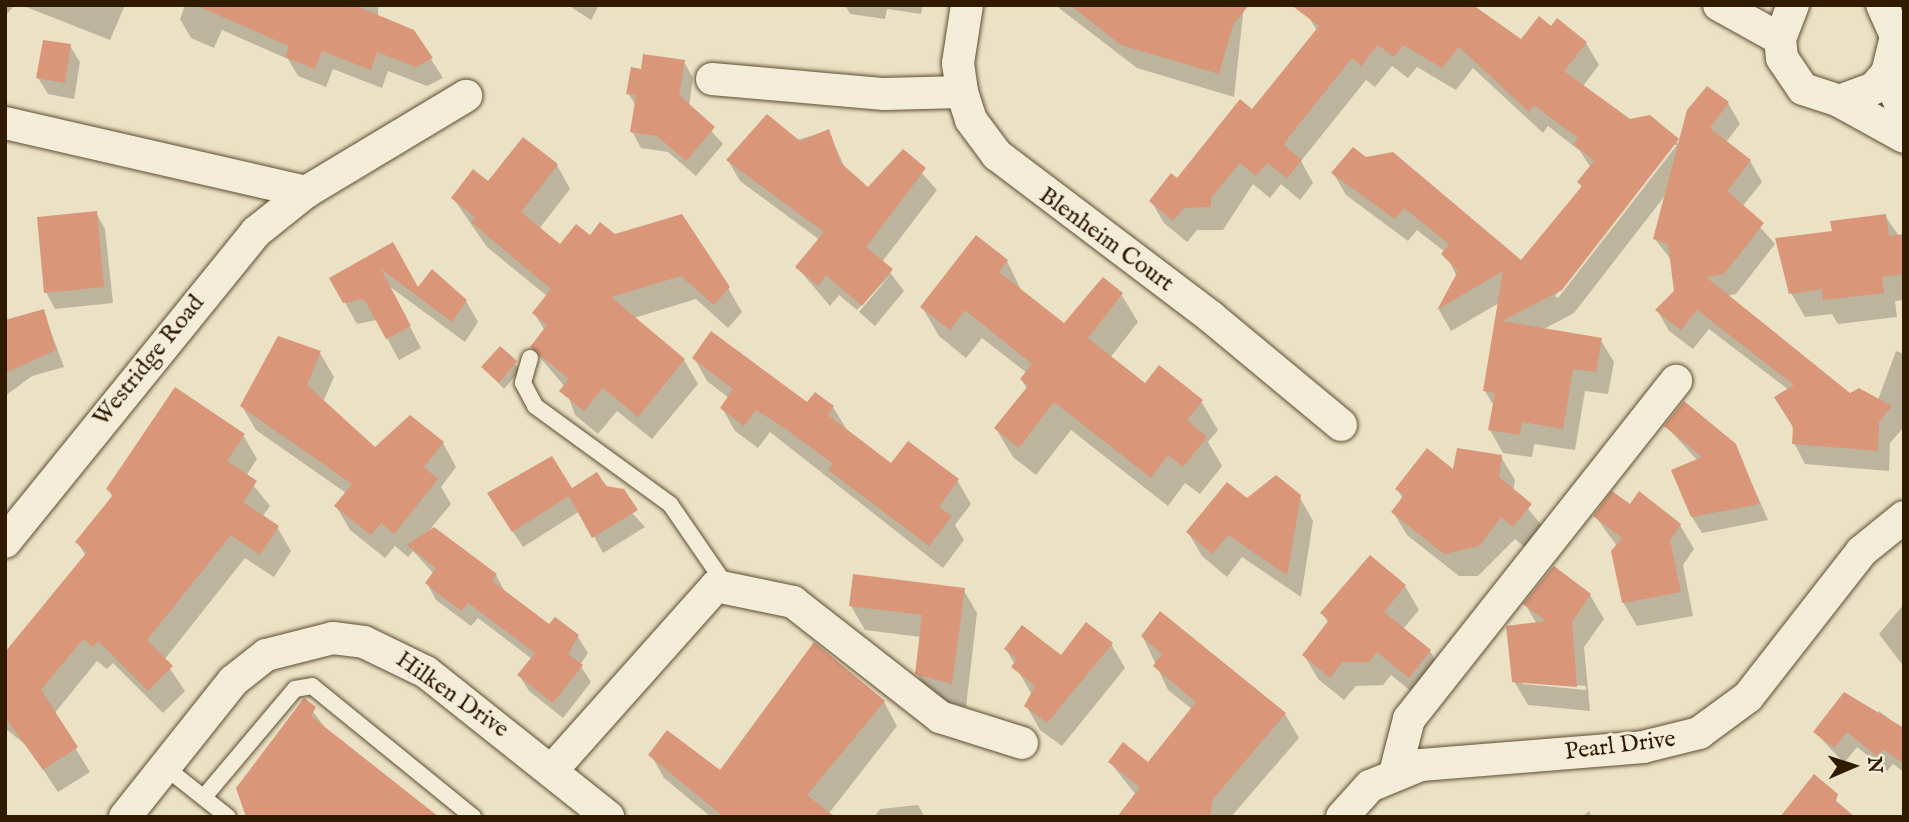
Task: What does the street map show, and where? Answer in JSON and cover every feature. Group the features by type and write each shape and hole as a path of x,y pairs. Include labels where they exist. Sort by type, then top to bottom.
{"street":[{"name":"Blenheim Court","path":"967,5 958,63 962,92 971,120 1021,177 1211,317 1341,425"},
{"path":"1719,5 1780,38"},
{"path":"1793,5 1780,38 1782,58 1803,89 1839,101 1904,138"},
{"path":"1839,101 1874,88 1887,73 1895,56 1890,9"},
{"path":"1887,73 1904,113"},
{"path":"712,79 884,94 962,92"},
{"name":"Westridge Road","path":"5,542 204,292 256,232 306,192 466,96"},
{"path":"5,123 306,192"},
{"path":"1395,773 1409,719 1676,381"},
{"name":"Pearl Drive","path":"1342,817 1370,786 1395,773 1421,765 1643,747 1699,733 1748,697 1862,551 1904,517"},
{"path":"553,769 722,587 793,602 940,717 1022,743"},
{"name":"Hilken Drive","path":"125,817 233,681 266,655 332,638 363,642 404,659 553,769 596,813"}],"lane":[{"path":"530,359 523,383 535,406 670,504 722,587"},
{"path":"204,797 295,689 312,687 473,817"},
{"path":"165,767 228,817"}],"building":[{"path":"195,5 354,5 414,30 433,58 416,67 377,52 371,70 322,51 315,69 285,57 289,46"},
{"path":"1070,5 1249,5 1233,25 1219,74 1121,45"},
{"path":"1291,5 1473,5 1521,39 1539,16 1551,26 1557,18 1587,42 1564,71 1630,119 1650,115 1679,139 1562,290 1502,321 1602,338 1596,372 1573,369 1563,429 1522,422 1520,435 1488,430 1495,393 1483,391 1503,271 1437,310 1458,271 1441,254 1449,244 1404,208 1395,219 1331,173 1353,147 1366,157 1393,152 1521,260 1582,186 1577,182 1594,161 1574,144 1578,138 1534,105 1529,112 1459,47 1442,68 1403,45 1394,57 1378,45 1361,66 1352,58 1284,145 1302,160 1287,178 1267,163 1256,176 1240,163 1211,198 1211,207 1184,208 1173,221 1149,201 1171,173 1177,178 1240,99 1252,109 1319,26"},
{"path":"43,40 71,44 65,83 36,78"},
{"path":"643,54 685,60 679,95 715,127 686,161 657,136 630,132 636,95 626,94 631,67 641,69"},
{"path":"1707,86 1729,102 1710,128 1751,160 1727,191 1764,223 1724,274 1706,277 1850,393 1859,388 1892,406 1879,422 1878,451 1792,444 1793,427 1774,397 1794,385 1697,310 1681,330 1655,310 1674,291 1668,244 1653,239 1687,110"},
{"path":"767,114 800,141 829,129 841,163 868,187 903,149 926,168 866,247 893,269 862,306 826,275 818,286 795,267 824,232 726,160"},
{"path":"523,137 558,164 521,212 560,244 576,224 590,235 600,222 615,234 682,214 730,287 714,305 681,276 611,297 685,359 638,417 603,388 584,411 559,391 569,379 530,347 547,325 532,313 551,289 471,222 475,217 451,198 473,169 488,181"},
{"path":"97,211 104,287 44,293 37,217"},
{"path":"1886,214 1889,236 1904,234 1904,274 1882,277 1884,293 1823,300 1822,289 1789,294 1775,238 1832,231 1830,221"},
{"path":"976,235 1008,260 999,272 1064,323 1103,277 1123,293 1088,338 1145,383 1159,365 1203,400 1187,420 1207,437 1183,467 1168,455 1151,478 1054,402 1019,448 994,428 1028,386 1020,379 1032,364 965,310 950,330 920,307"},
{"path":"393,242 418,287 432,269 467,300 452,322 381,269 411,326 386,339 364,299 343,303 329,278"},
{"path":"44,309 56,350 5,373 5,320"},
{"path":"711,331 807,402 815,392 834,406 828,415 891,463 908,441 959,479 939,507 952,516 929,546 828,470 833,464 783,427 756,410 744,426 720,408 733,389 692,358"},
{"path":"278,336 321,351 307,385 375,447 410,415 444,442 424,467 438,479 394,534 381,523 371,535 334,506 352,484 240,406"},
{"path":"500,346 517,361 499,383 481,367"},
{"path":"175,387 245,434 227,461 257,481 243,502 279,526 260,555 231,535 147,640 173,666 148,691 98,641 93,647 83,639 41,690 78,747 43,770 5,717 5,652 87,552 75,542 113,495 106,489"},
{"path":"1684,401 1736,444 1760,504 1691,517 1671,470 1702,457 1664,426"},
{"path":"1427,448 1453,469 1457,448 1502,455 1499,477 1532,504 1513,527 1501,517 1479,546 1444,554 1391,512 1404,495 1395,489"},
{"path":"552,456 572,488 597,472 606,486 624,489 638,510 592,538 569,496 512,532 487,493"},
{"path":"1276,475 1301,495 1287,575 1228,535 1212,554 1186,532 1227,482 1247,498"},
{"path":"1612,491 1630,504 1639,491 1681,524 1670,540 1681,592 1622,603 1611,551 1622,538 1593,516"},
{"path":"434,527 497,574 492,581 549,624 555,617 579,635 568,654 583,665 553,703 517,675 535,653 468,603 461,611 425,583 436,568 407,545"},
{"path":"1370,555 1406,585 1384,612 1431,650 1409,678 1377,652 1369,662 1342,662 1330,678 1302,655 1329,620 1320,613"},
{"path":"1554,566 1591,594 1572,622 1577,687 1512,682 1506,626 1546,621 1523,604"},
{"path":"853,574 965,588 952,684 915,674 922,615 849,606"},
{"path":"1160,611 1286,713 1213,799 1210,817 1117,817 1140,787 1108,762 1123,742 1148,762 1196,702 1153,666 1162,654 1141,636"},
{"path":"1086,622 1113,643 1047,723 1024,706 1035,686 1011,667 1017,659 1004,649 1022,625 1061,655"},
{"path":"814,642 885,701 807,795 835,817 724,817 648,755 667,730 720,770"},
{"path":"1844,692 1904,728 1904,764 1883,749 1877,756 1847,732 1834,748 1813,732"},
{"path":"304,698 316,707 311,716 439,817 246,817 236,788"},
{"path":"1814,774 1838,794 1836,801 1855,817 1780,817"}]}
